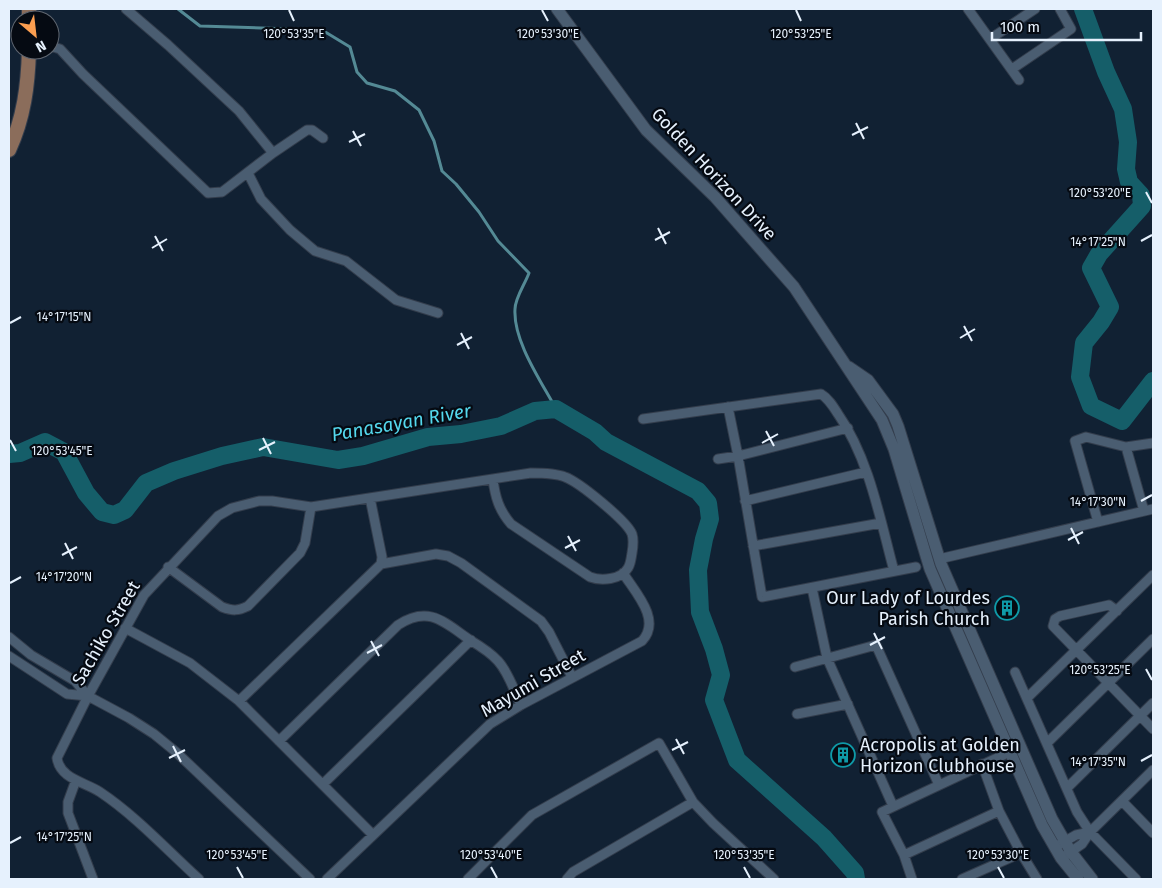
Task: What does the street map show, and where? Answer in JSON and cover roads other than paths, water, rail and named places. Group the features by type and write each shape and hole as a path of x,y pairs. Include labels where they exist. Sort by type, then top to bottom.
{"main road":[{"path":"9,150 19,124 25,100 28,60"}],"street":[{"path":"126,9 239,111 272,153"},
{"name":"Golden Horizon Drive","path":"558,9 646,130 715,197 794,287 873,405 888,432 930,569 1042,825 1063,850 1092,879"},
{"path":"990,39 1035,9"},
{"path":"1012,69 1071,29 1060,9"},
{"path":"970,10 1020,80"},
{"path":"60,49 83,74 208,193 222,192 272,153 307,130 312,130 322,138"},
{"path":"248,173 261,199 290,230 315,251 346,261 396,300 438,313"},
{"name":"Golden Horizon Drive","path":"844,363 868,380 893,414 905,444 940,559 1052,819 1063,850 1078,879"},
{"path":"643,418 821,394 826,397 848,428 859,450 894,571"},
{"path":"728,407 762,598 916,567"},
{"path":"718,459 738,456 848,428"},
{"path":"1098,522 1075,441 1086,436 1126,447 1153,443"},
{"path":"940,559 1149,510 1126,447"},
{"path":"745,501 866,472"},
{"name":"Sachiko Street","path":"76,780 63,772 58,765 57,758 125,628 144,595 168,567 218,516 232,508 259,501 311,507 531,473 551,474 567,477 608,506 627,526 632,534 633,544 628,568 623,573"},
{"path":"493,479 496,500 502,514 511,524 590,577 606,579 623,573"},
{"path":"370,498 382,556 381,564"},
{"path":"168,567 222,607 232,611 240,610 248,606 300,553 305,543 311,507"},
{"path":"753,546 880,523"},
{"path":"239,701 381,564 436,554 448,556 461,563 540,621 549,632 572,678"},
{"name":"Mayumi Street","path":"327,879 490,724 521,705 642,641 648,635 650,618 623,573"},
{"path":"1027,698 1153,575"},
{"path":"812,588 827,658 893,806"},
{"path":"1117,611 1109,605 1060,616 1055,620 1054,626 1153,729"},
{"path":"279,741 398,626 415,616 430,616 443,621 491,654 507,674 521,705"},
{"path":"125,628 190,663 239,701 373,835"},
{"path":"9,637 31,655 75,682 88,696 129,718 161,740 310,879"},
{"path":"1047,743 1153,638"},
{"path":"323,784 470,640"},
{"path":"795,667 876,646 939,785"},
{"path":"9,656 67,694 88,696"},
{"path":"1015,672 1077,812 1090,832 1136,879"},
{"path":"1067,788 1153,702"},
{"path":"796,714 848,704"},
{"path":"468,879 532,814 659,743 694,802 712,823 774,879"},
{"path":"912,879 904,855 882,812 1020,747"},
{"path":"982,764 999,810 1037,879"},
{"path":"1063,850 1082,844 1090,832 1153,770"},
{"path":"93,879 68,814 68,802 76,780 99,791 121,807 198,879"},
{"path":"1122,801 1153,833"},
{"path":"566,879 573,872 694,802"},
{"path":"904,855 999,810"},
{"path":"962,879 978,876 1021,853"}],"waterway":[{"path":"178,9 200,26 322,30 350,47 357,72 367,83 395,91 419,110 434,141 442,171 456,184 479,212 498,241 529,273 515,309 518,334 529,361 556,409"},
{"path":"1083,9 1106,72 1123,109 1128,142 1126,169 1129,182 1141,195 1142,206 1099,254 1091,268 1110,307 1084,343 1080,377 1091,406 1122,421 1153,381"},
{"name":"Panasayan River","path":"9,454 20,453 45,442 64,452 86,493 102,512 114,515 125,510 146,483 174,471 222,456 263,447 338,460 363,456 428,437 461,434 501,426 535,411 556,409 595,432 606,442 698,491 708,503 710,519 698,570 700,612 714,649 721,675 714,700 737,760 824,838 855,873 856,879"}],"place":[{"name":"Our Lady of Lourdes Parish Church","path":"1007,608"},
{"name":"Acropolis at Golden Horizon Clubhouse","path":"843,755"}]}
